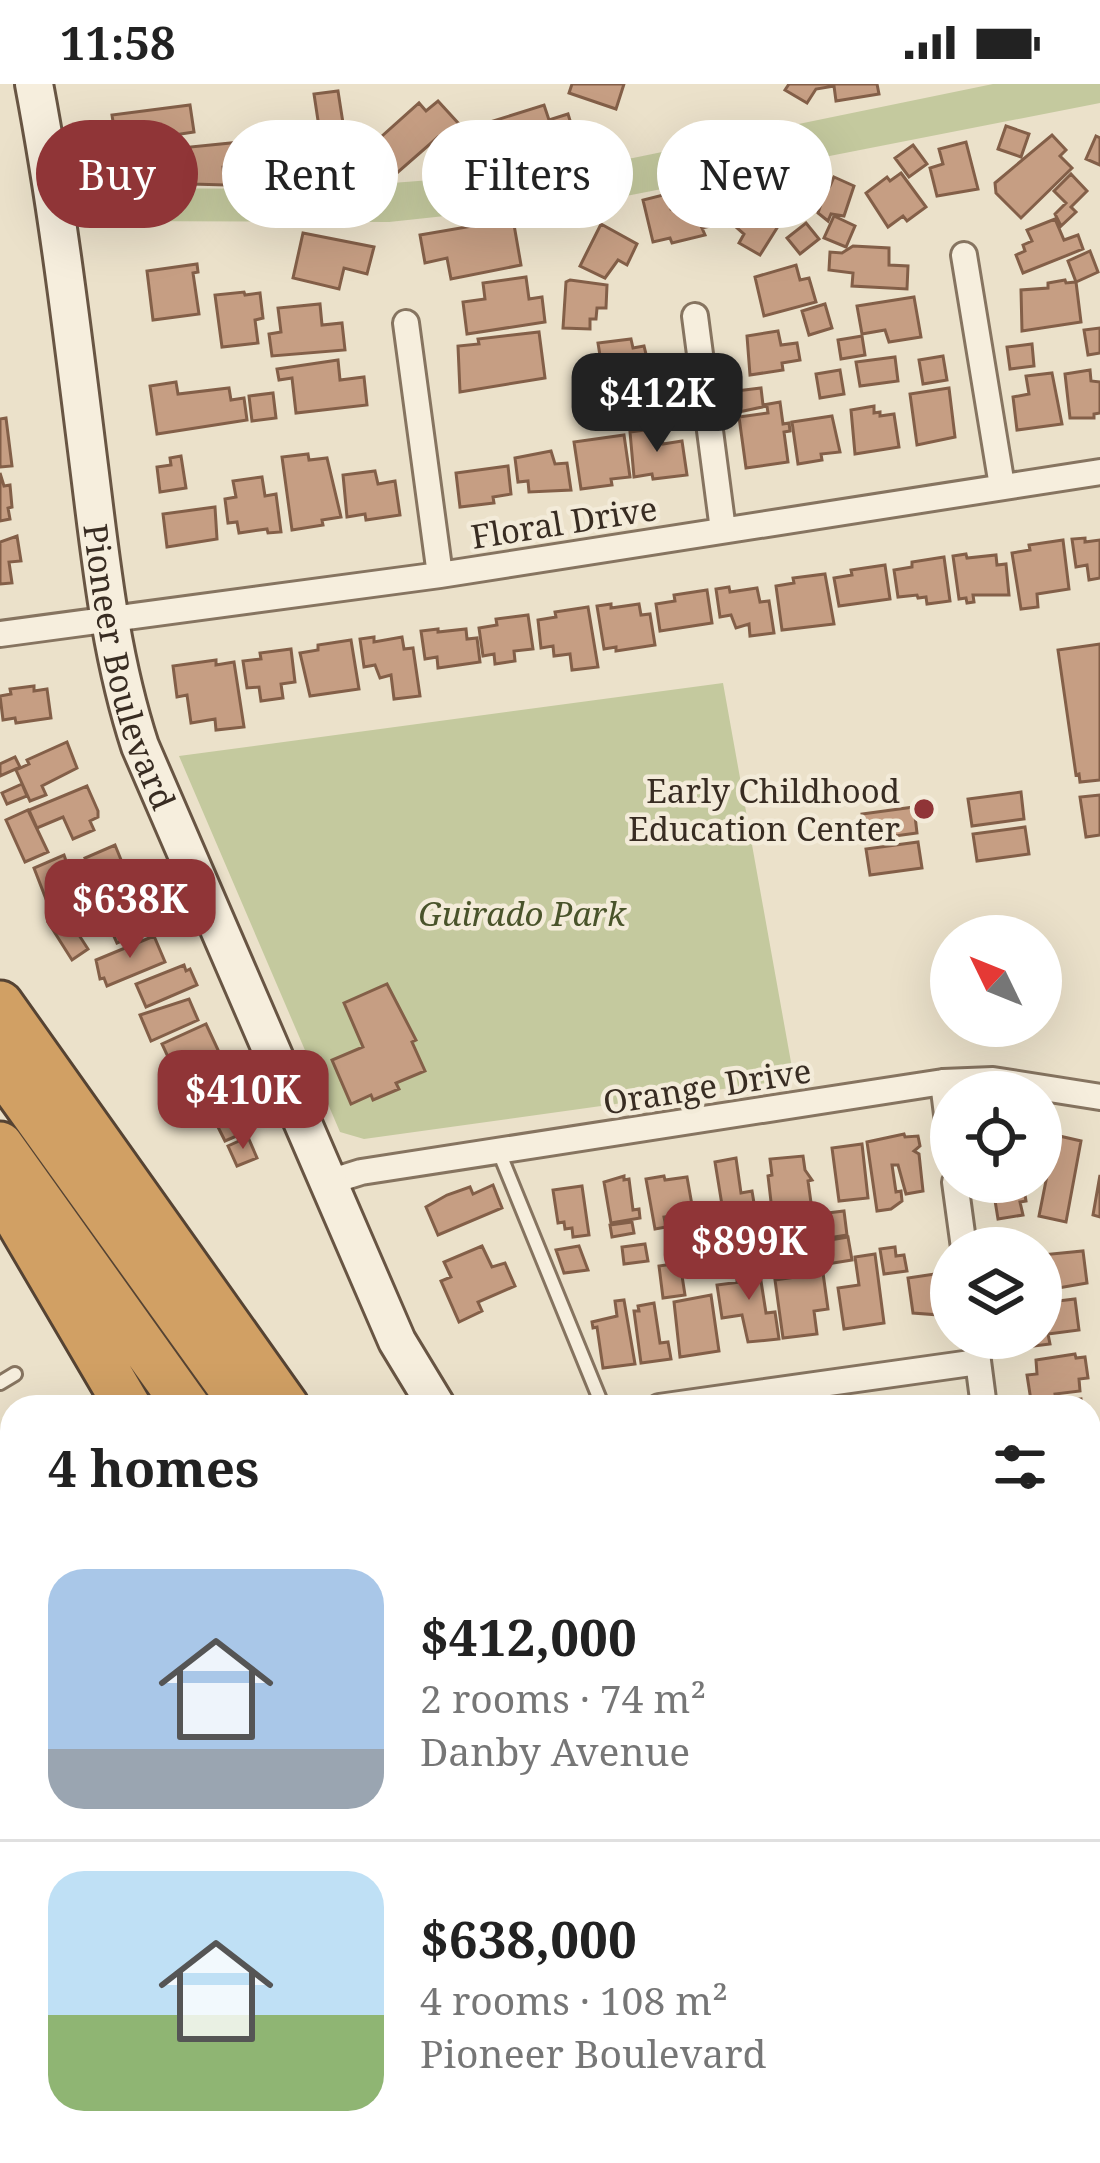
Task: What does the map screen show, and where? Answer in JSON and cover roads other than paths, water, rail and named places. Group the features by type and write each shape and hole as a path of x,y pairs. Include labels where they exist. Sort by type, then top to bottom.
{"highway":[{"path":"0,1004 277,1395"},
{"path":"0,1066 236,1395"},
{"path":"0,1088 218,1395"},
{"path":"0,1145 178,1395"},
{"path":"0,1189 121,1395"}],"street":[{"name":"Pioneer Boulevard","path":"34,84 57,208 107,618 125,700 140,746 326,1183 397,1341 430,1395"},
{"path":"964,255 1002,486"},
{"path":"695,316 723,530"},
{"path":"406,323 440,574"},
{"name":"Floral Drive","path":"0,634 440,574 1100,472"},
{"name":"Orange Drive","path":"326,1183 361,1172 930,1084"},
{"name":"Orange Drive","path":"1062,1091 1100,1097"},
{"path":"726,1395 930,1358"},
{"path":"977,1359 982,1395"}],"lane":[{"path":"499,1152 598,1395"},
{"path":"0,1383 15,1374"}],"place":[{"name":"Early Childhood Education Center","path":"924,809"}],"park label":[{"name":"Guirado Park","path":"522,913"}]}
